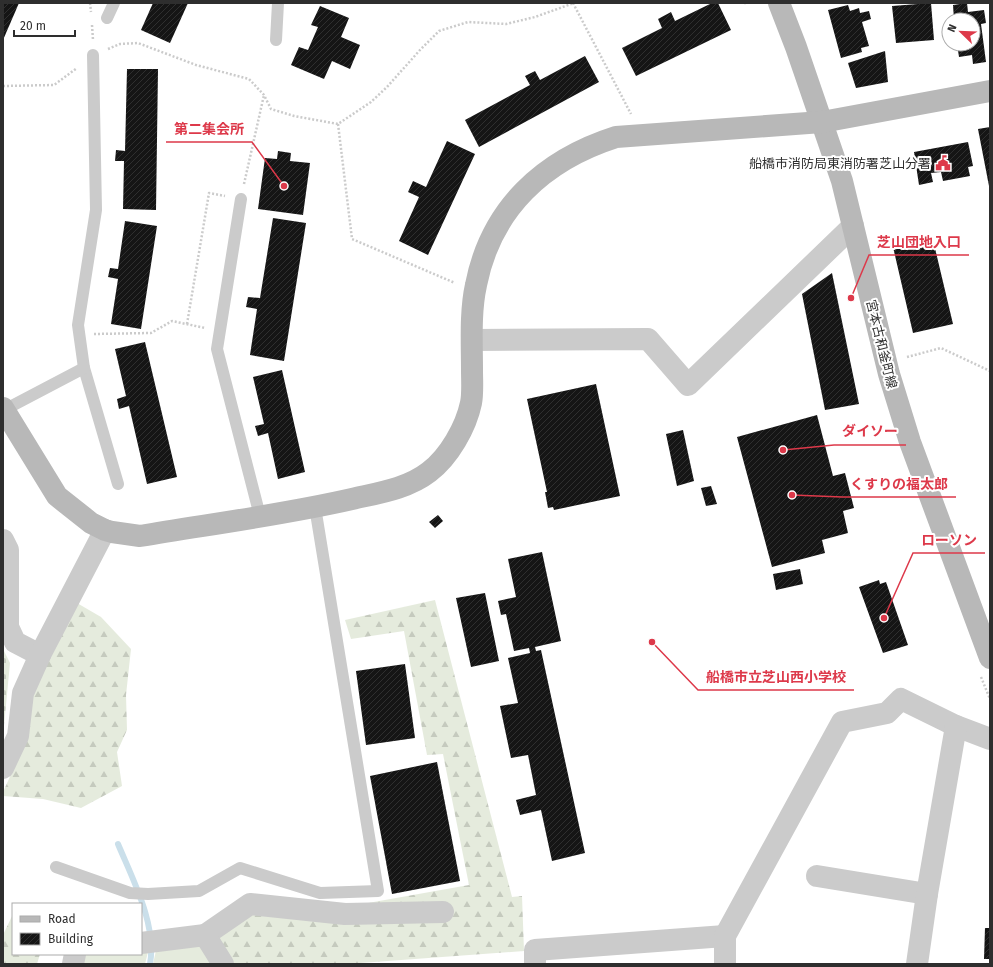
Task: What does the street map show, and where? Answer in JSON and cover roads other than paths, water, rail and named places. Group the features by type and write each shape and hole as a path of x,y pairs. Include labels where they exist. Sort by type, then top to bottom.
{"street":[{"name":"宮本古和釜町線","path":"779,3 842,182 889,374 910,442 990,658"},
{"path":"3,409 58,496 91,523 112,532 140,536 315,507 396,488 424,476 442,460 461,430 472,402 472,340 475,286 484,253 502,218 526,188 559,162 595,144 616,137 822,122 990,92"},
{"path":"472,340 648,339 688,385 852,226"},
{"path":"3,768 18,736 23,693 40,655 105,530"},
{"path":"3,540 8,550 8,627 15,642 40,655"},
{"path":"725,964 725,936 842,722 887,713 901,699 956,726 990,739"},
{"path":"917,964 927,894 956,726"},
{"path":"818,876 927,894"},
{"path":"150,942 205,935 250,904 346,914 443,912"},
{"path":"205,935 223,964"},
{"path":"535,964 535,950 725,936"}],"lane":[{"path":"107,18 114,3"},
{"path":"276,40 278,3"},
{"path":"94,55 96,210 78,325 84,368 118,484"},
{"path":"241,199 217,349 260,516"},
{"path":"3,409 84,368"},
{"path":"56,867 130,893 148,894 199,891 240,868 320,893 378,891 315,507"}],"waterway":[{"path":"118,844 137,888 147,918 151,949 150,964"}],"place":[{"name":"船橋市消防局東消防署芝山分署","path":"943,163"},
{"name":"第二集会所","path":"284,186"},
{"name":"芝山団地入口","path":"851,298"},
{"name":"ダイソー","path":"783,450"},
{"name":"くすりの福太郎","path":"792,495"},
{"name":"ローソン","path":"884,618"},
{"name":"船橋市立芝山西小学校","path":"652,642"}]}
